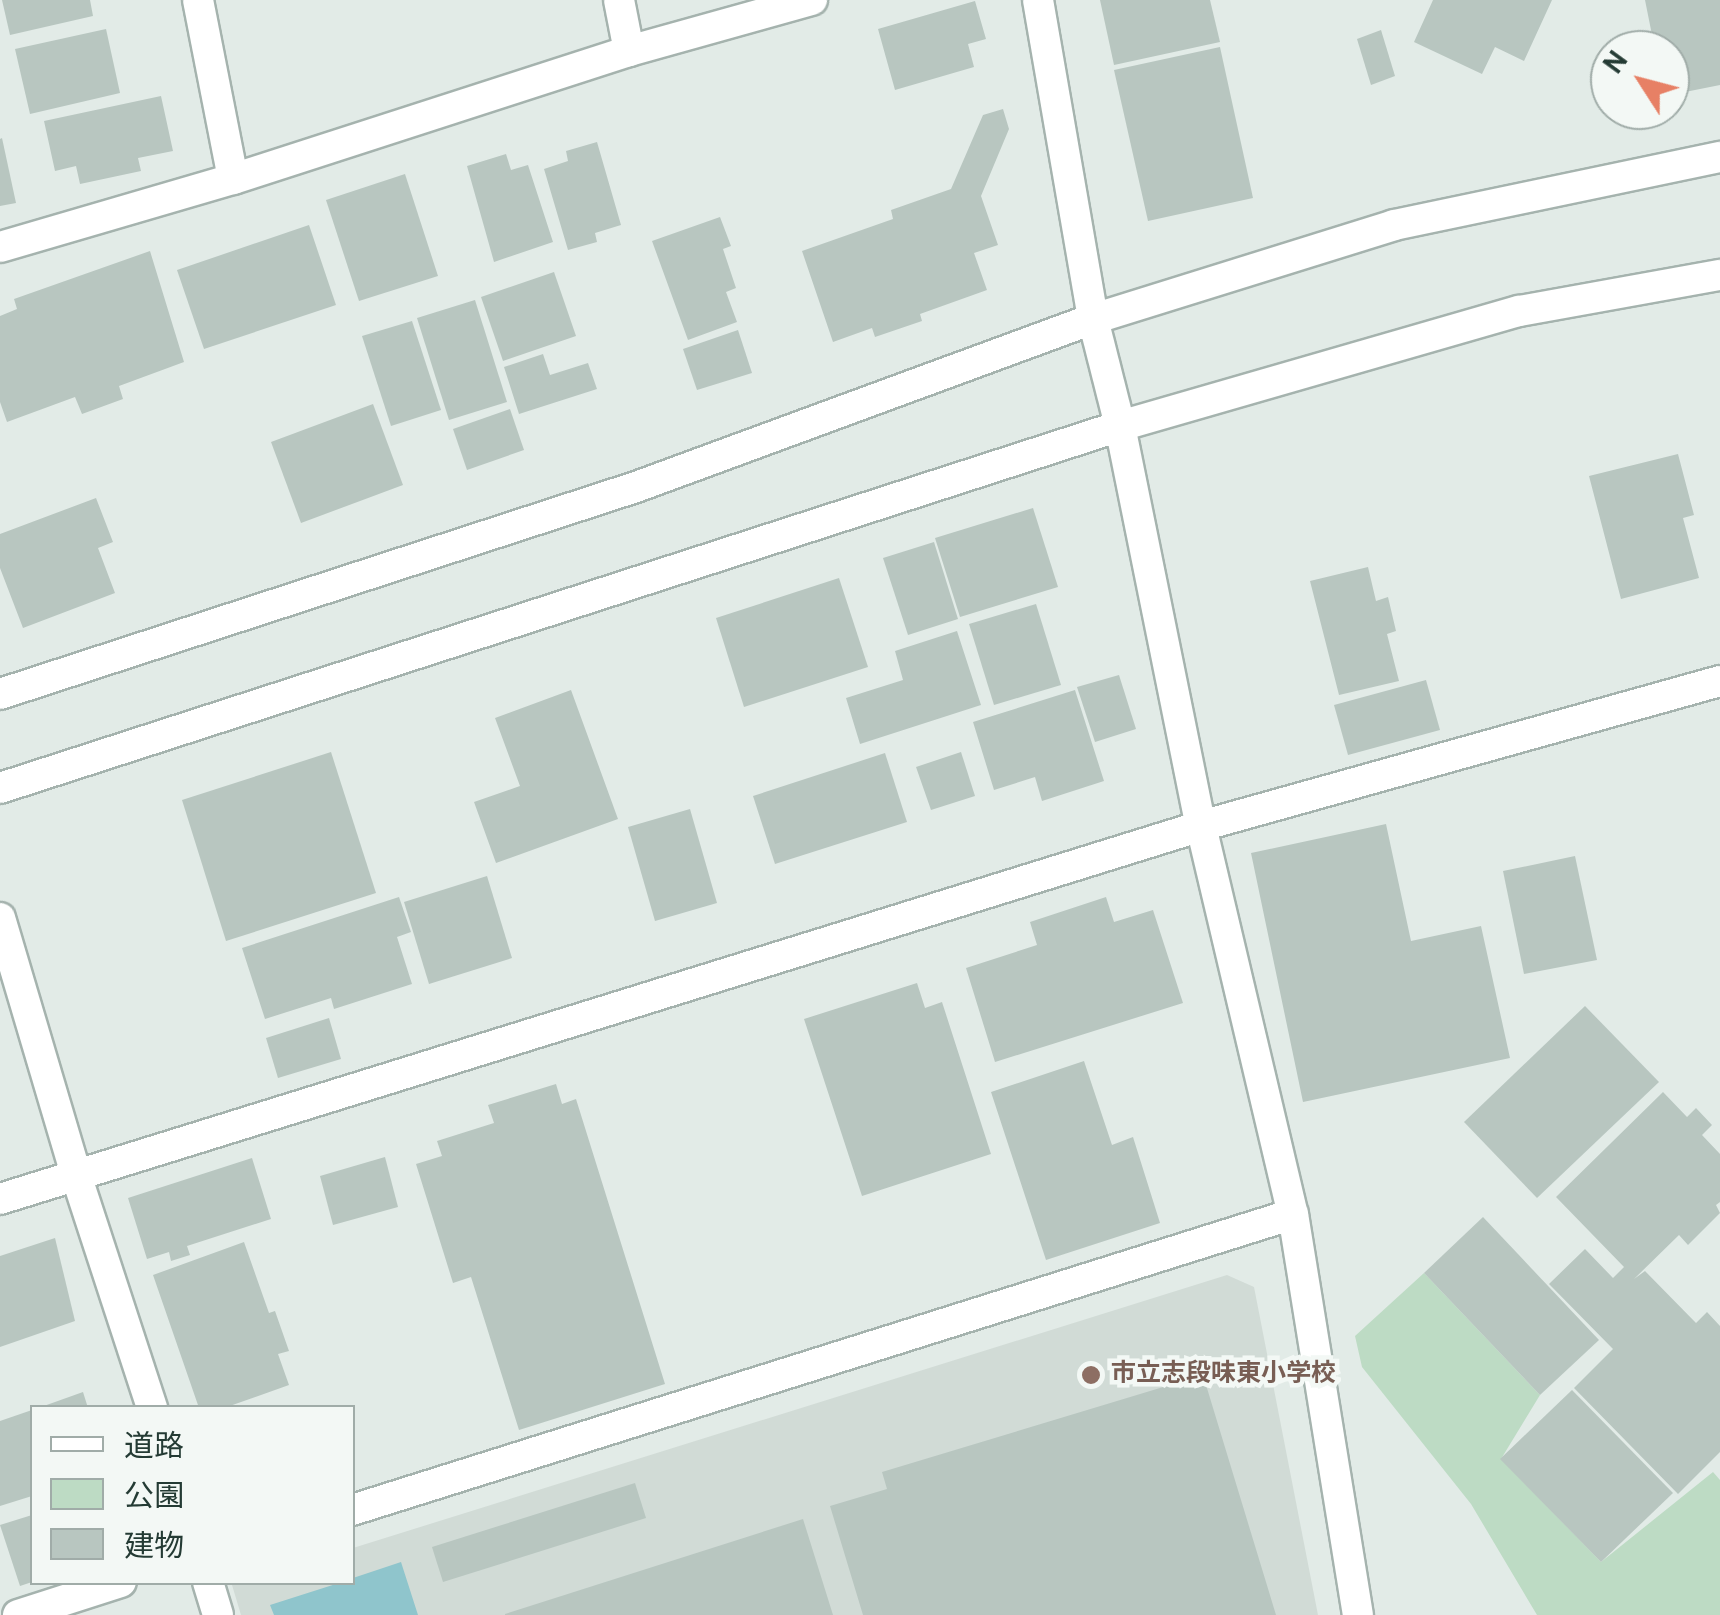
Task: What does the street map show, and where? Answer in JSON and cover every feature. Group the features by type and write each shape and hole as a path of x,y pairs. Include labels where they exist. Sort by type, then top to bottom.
{"street":[{"path":"198,0 234,179"},
{"path":"619,0 629,51"},
{"path":"0,247 234,179 629,51 812,0"},
{"path":"1038,0 1093,320 1120,426 1202,826 1293,1214 1358,1615"},
{"path":"0,694 636,487 1093,320 1394,225 1720,156"},
{"path":"0,788 1120,426 1519,311 1720,275"},
{"path":"0,1198 1202,826 1720,682"},
{"path":"0,918 76,1175 151,1405"},
{"path":"355,1509 1293,1214"},
{"path":"18,1615 112,1585"},
{"path":"209,1585 218,1615"}],"shaded area":[{"name":"市立志段味東小学校","path":"1227,1275 1254,1287 1318,1615 241,1615 232,1585 355,1585 355,1547"}],"green space":[{"path":"1424,1273 1540,1395 1501,1459 1601,1562 1713,1472 1720,1480 1720,1615 1537,1615 1471,1504 1362,1367 1355,1336"}],"water":[{"path":"401,1562 418,1615 274,1615 270,1605 333,1585 355,1585 355,1577"}],"building":[{"path":"2,0 90,0 93,16 10,35"},
{"path":"1100,0 1210,0 1220,42 1114,65"},
{"path":"1433,0 1552,0 1524,61 1495,47 1482,74 1414,42"},
{"path":"1645,0 1720,0 1720,85 1690,91 1690,30 1651,30"},
{"path":"975,1 986,39 968,44 974,67 895,90 878,29"},
{"path":"106,29 120,93 30,114 15,49"},
{"path":"1381,30 1395,76 1371,85 1357,39"},
{"path":"1220,47 1253,198 1148,221 1114,70"},
{"path":"161,96 173,151 138,158 141,171 80,184 76,166 55,171 44,121"},
{"path":"1003,109 1009,129 981,196 998,245 974,253 987,290 920,314 922,321 875,337 872,328 833,342 802,251 893,219 891,210 951,189 983,115"},
{"path":"0,139 16,203 0,206"},
{"path":"597,142 621,225 595,233 597,242 568,250 544,169 568,161 566,151"},
{"path":"506,154 511,170 528,165 553,242 494,262 467,166"},
{"path":"405,174 438,276 359,301 326,200"},
{"path":"720,217 731,246 723,249 736,288 726,292 737,322 688,340 652,241"},
{"path":"309,225 336,305 204,349 177,270"},
{"path":"150,251 184,362 119,386 123,399 82,414 75,397 7,422 0,402 0,316 17,309 14,299"},
{"path":"554,272 576,336 503,361 481,297"},
{"path":"475,300 507,402 449,420 417,318"},
{"path":"412,321 441,410 391,426 362,336"},
{"path":"738,330 752,373 697,390 683,349"},
{"path":"543,354 550,375 588,363 597,389 519,414 504,367"},
{"path":"373,404 403,485 301,523 271,442"},
{"path":"510,409 524,450 467,470 453,429"},
{"path":"1678,454 1694,515 1683,518 1699,578 1621,599 1589,476"},
{"path":"96,498 113,542 98,548 115,593 23,628 0,568 0,534"},
{"path":"1033,508 1058,587 960,617 935,538"},
{"path":"934,542 958,619 908,635 883,558"},
{"path":"1368,567 1376,601 1388,597 1396,631 1387,634 1399,681 1339,695 1310,581"},
{"path":"839,578 868,667 744,707 716,618"},
{"path":"1036,604 1061,685 994,705 969,624"},
{"path":"957,631 981,705 860,744 846,698 903,680 895,651"},
{"path":"1119,675 1136,729 1095,742 1077,687"},
{"path":"1426,680 1440,730 1348,755 1334,705"},
{"path":"571,690 618,819 496,863 474,802 520,786 495,718"},
{"path":"1075,690 1104,781 1042,801 1035,777 994,790 973,722"},
{"path":"331,752 376,893 226,941 182,800"},
{"path":"961,752 975,796 931,810 916,767"},
{"path":"885,753 907,822 775,864 753,796"},
{"path":"690,809 717,903 655,921 628,827"},
{"path":"1386,824 1411,941 1481,926 1510,1058 1303,1102 1251,853"},
{"path":"1575,856 1597,960 1524,974 1503,871"},
{"path":"487,876 512,958 429,984 404,902"},
{"path":"399,897 411,932 397,937 412,984 334,1009 331,998 265,1019 242,948"},
{"path":"1106,897 1114,922 1153,910 1183,1003 995,1062 966,968 1037,945 1030,922"},
{"path":"917,983 925,1008 942,1002 991,1154 862,1196 804,1019"},
{"path":"1585,1006 1659,1082 1537,1198 1464,1122"},
{"path":"329,1018 341,1059 278,1078 266,1038"},
{"path":"1084,1061 1112,1145 1133,1137 1160,1223 1046,1260 991,1092"},
{"path":"556,1084 562,1104 576,1099 665,1384 519,1430 471,1277 453,1283 416,1164 442,1156 437,1141 494,1123 488,1105"},
{"path":"1663,1092 1687,1117 1696,1108 1712,1125 1702,1135 1720,1154 1720,1202 1716,1205 1720,1213 1688,1245 1679,1235 1634,1279 1645,1271 1696,1323 1707,1312 1720,1326 1720,1452 1678,1494 1574,1388 1613,1349 1549,1284 1585,1249 1613,1278 1624,1267 1556,1197"},
{"path":"385,1157 398,1207 333,1225 320,1176"},
{"path":"252,1158 271,1219 187,1246 190,1255 171,1261 169,1252 147,1259 128,1198"},
{"path":"1483,1217 1599,1340 1540,1395 1424,1273"},
{"path":"55,1238 75,1321 0,1347 0,1256"},
{"path":"244,1242 269,1313 275,1311 289,1351 278,1354 289,1385 232,1405 198,1405 153,1275"},
{"path":"1203,1375 1276,1615 863,1615 830,1506 887,1489 882,1472"},
{"path":"1572,1390 1673,1493 1601,1562 1500,1459"},
{"path":"83,1392 87,1405 47,1405"},
{"path":"30,1411 30,1497 0,1506 0,1421"},
{"path":"635,1483 646,1518 443,1582 432,1547"},
{"path":"30,1516 30,1583 20,1586 0,1525"},
{"path":"803,1519 833,1615 505,1615 505,1614"}],"place":[{"name":"市立志段味東小学校","path":"1091,1375"}]}
